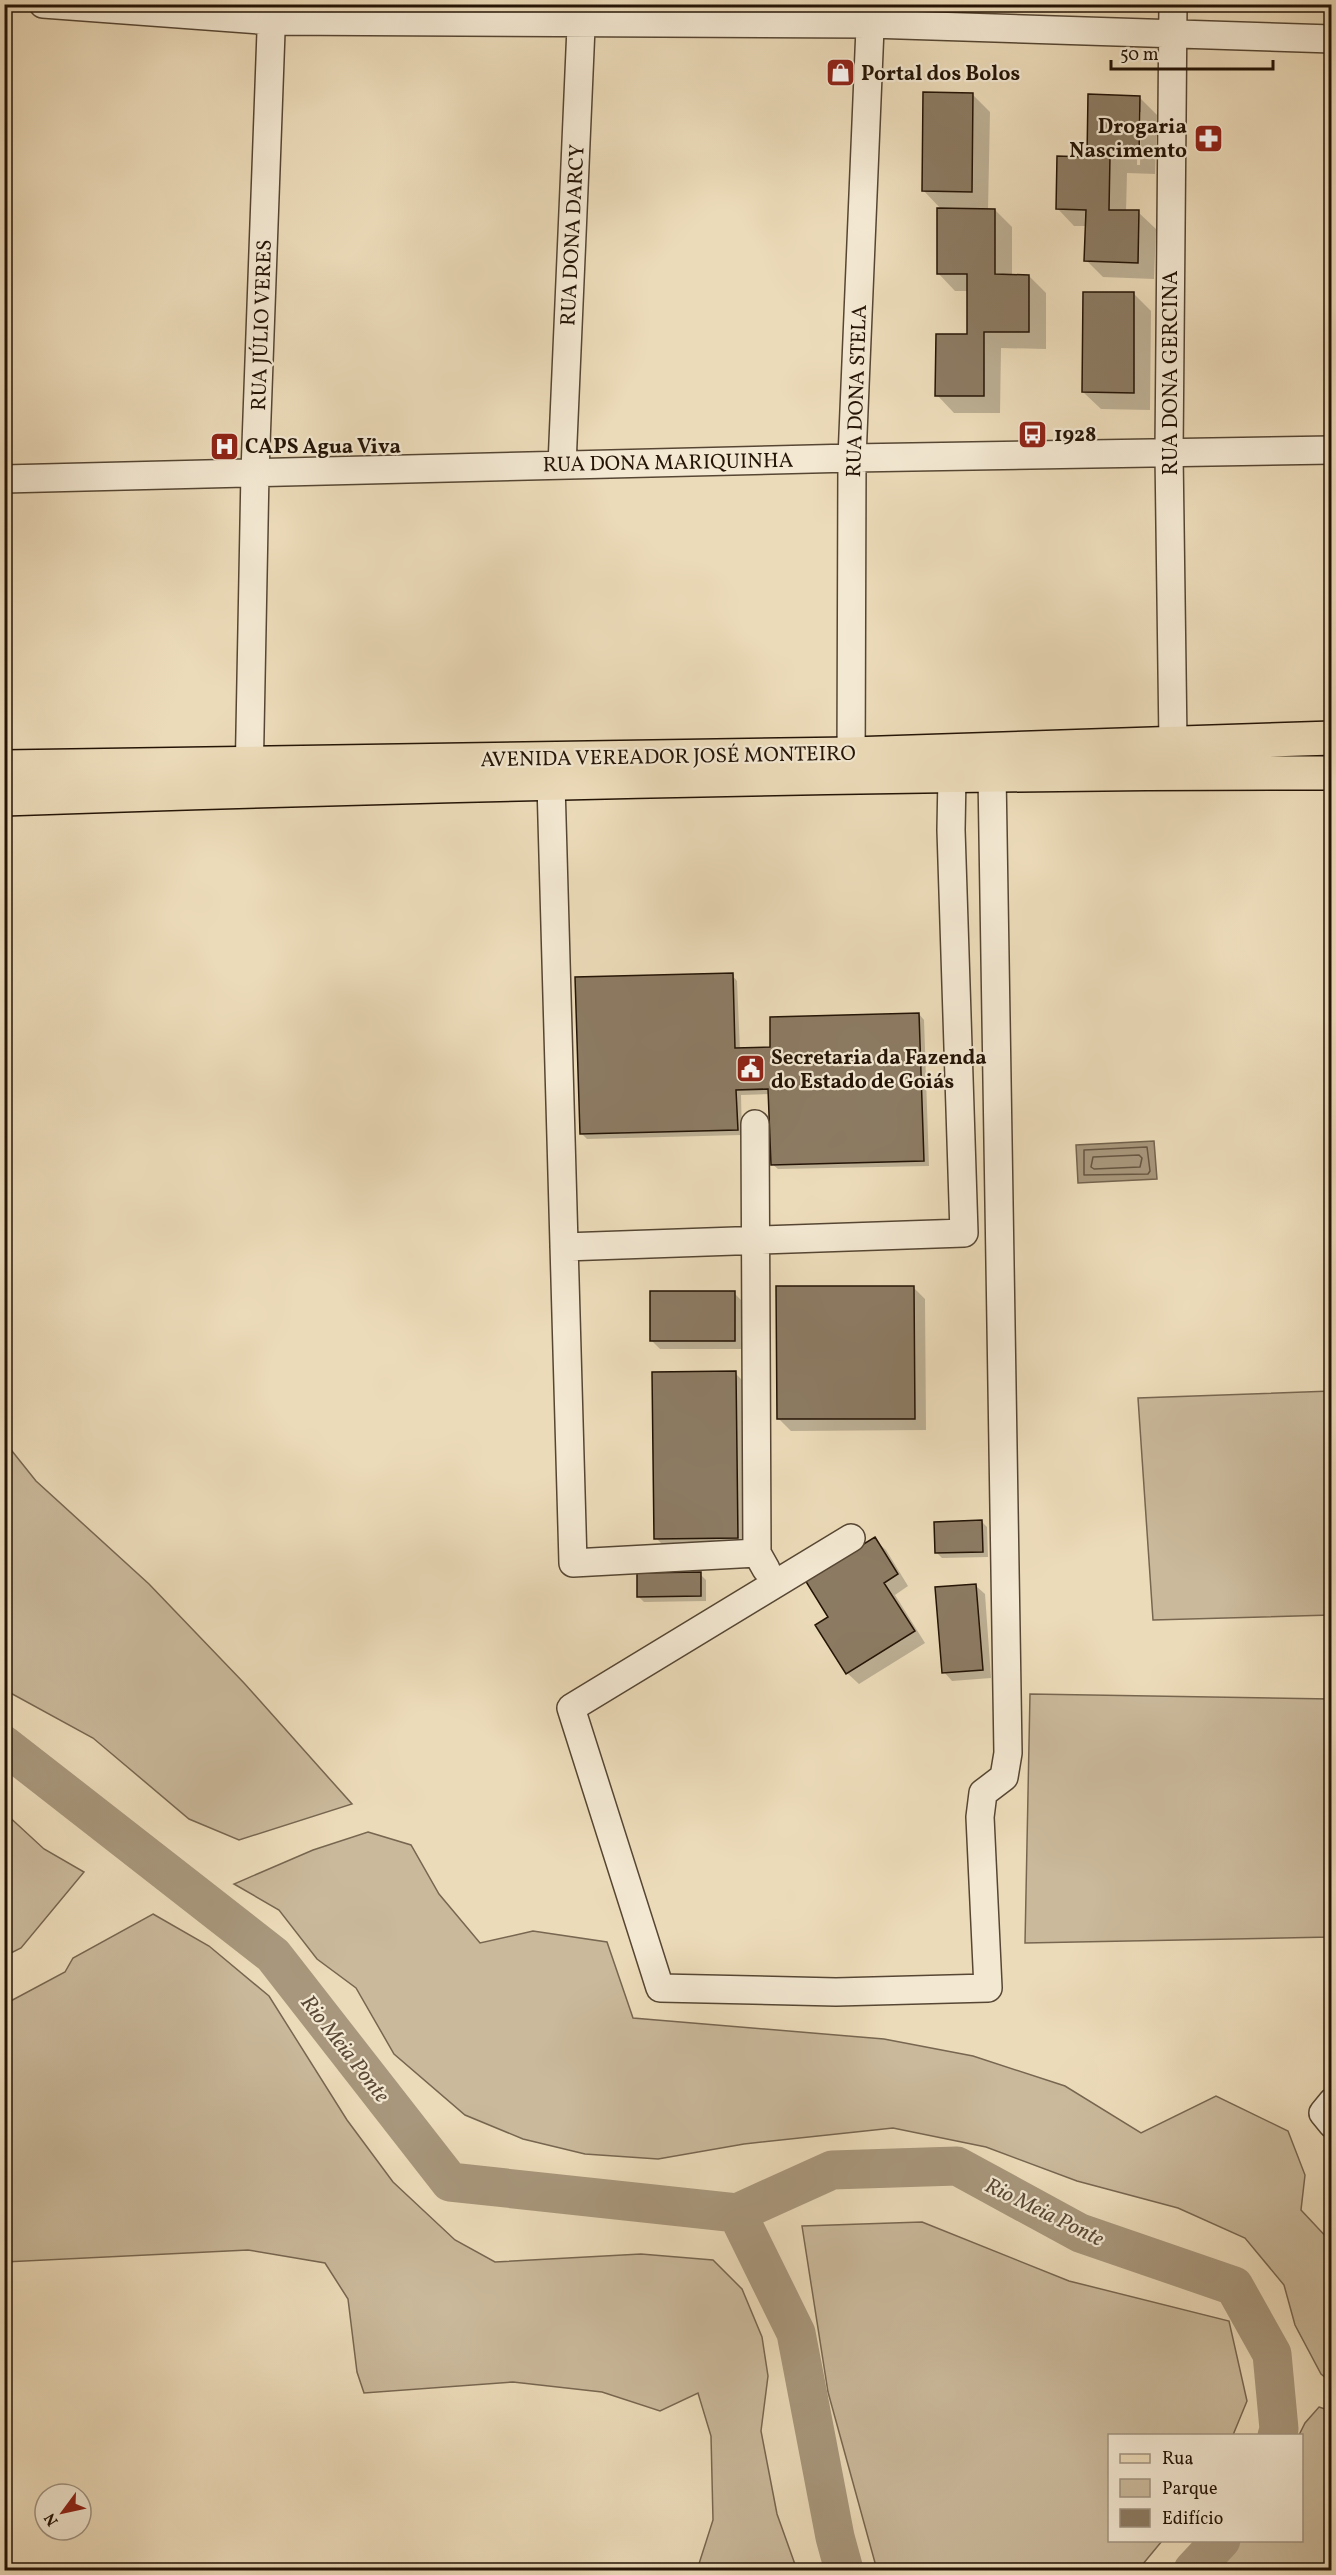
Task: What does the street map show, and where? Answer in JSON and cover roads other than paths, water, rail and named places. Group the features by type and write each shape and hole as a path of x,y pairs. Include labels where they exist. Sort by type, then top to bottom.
{"main road":[{"name":"AVENIDA VEREADOR JOSÉ MONTEIRO","path":"4,767 249,777 551,784 1173,742 1332,738"},
{"name":"AVENIDA VEREADOR JOSÉ MONTEIRO","path":"4,799 249,777 851,765 952,775 1332,772"}],"street":[{"path":"43,4 272,13 871,14 1171,33 1332,39"},
{"name":"RUA DONA GERCINA","path":"1173,4 1169,453 1173,742"},
{"name":"RUA JÚLIO VERES","path":"249,777 255,471 272,13"},
{"name":"RUA DONA DARCY","path":"562,465 582,13"},
{"name":"RUA DONA STELA","path":"851,765 852,458 871,14"},
{"name":"RUA DONA MARIQUINHA","path":"4,479 255,471 1332,450"},
{"path":"851,1538 571,1708 660,1988 836,1992 988,1988 980,1817 983,1793 1004,1777 1008,1753 992,774"},
{"path":"564,1247 964,1233 951,830 952,775"},
{"path":"551,784 573,1563 757,1553"},
{"path":"755,1124 757,1553 775,1586"},
{"path":"1332,2102 1323,2113 1332,2124"}],"water":[{"path":"1154,1141 1157,1179 1078,1183 1076,1145"}],"waterway":[{"name":"Rio Meia Ponte","path":"4,1745 273,1955 450,2182 737,2213 796,2333 835,2537 844,2570"},
{"name":"Rio Meia Ponte","path":"737,2213 832,2170 957,2166 1080,2233 1234,2286 1272,2354 1278,2434"},
{"name":"Rio Meia Ponte","path":"1193,2570 1219,2542"}],"place":[{"name":"Portal dos Bolos","path":"840,73"},
{"name":"Drogaria Nascimento","path":"1208,138"},
{"name":"1928","path":"1033,434"},
{"name":"CAPS Agua Viva","path":"224,446"},
{"name":"Secretaria da Fazenda do Estado de Goiás","path":"750,1069"}]}
